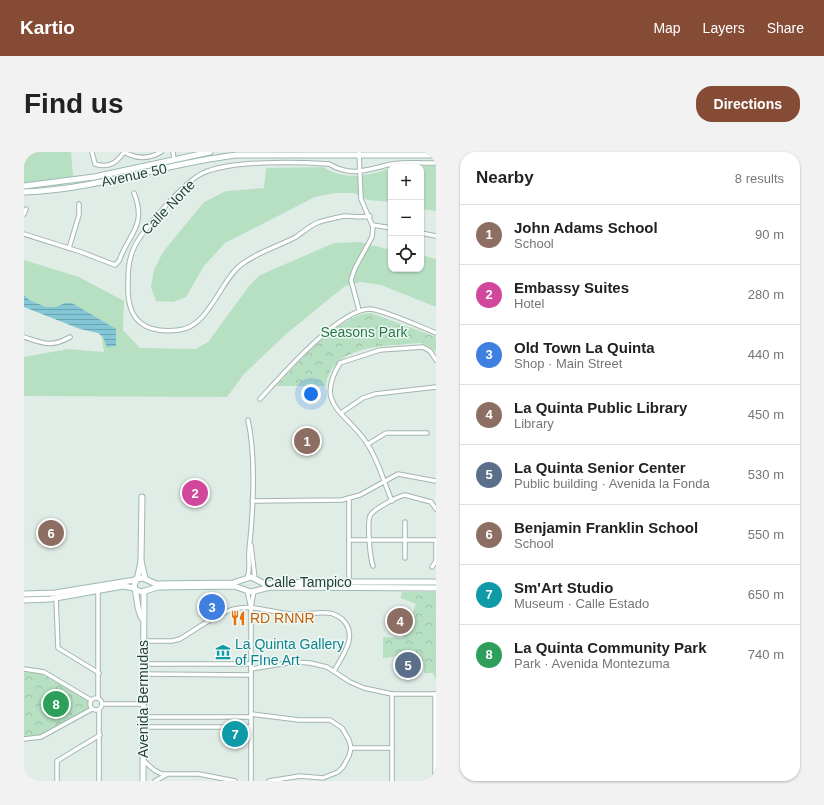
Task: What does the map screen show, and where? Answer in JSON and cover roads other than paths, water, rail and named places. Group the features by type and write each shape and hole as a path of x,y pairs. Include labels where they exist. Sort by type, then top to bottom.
{"street":[{"path":"92,152 94,164 103,167 113,165 124,152 141,158 153,157 161,152"},
{"path":"172,152 176,166"},
{"name":"Avenue 50","path":"24,186 80,180 210,152"},
{"path":"359,153 361,199 373,224 372,236 355,268 352,280 359,310"},
{"name":"Avenue 50","path":"24,192 88,185 176,166 237,155 359,153 436,155"},
{"name":"Calle Norte","path":"370,216 345,216 318,223 296,237 242,263 234,271 200,319 190,327 180,330 157,330 147,327 136,319 128,306 128,266 141,235 184,187 202,173 225,166 245,164 329,164 340,171 360,171 405,163 436,163"},
{"path":"24,234 69,248 115,265 120,261 138,224 139,210 134,193"},
{"path":"69,248 78,220 79,204"},
{"path":"24,214 26,209"},
{"path":"373,224 388,227"},
{"path":"424,234 436,236"},
{"path":"260,399 309,348 342,320 359,310 376,310 436,333"},
{"path":"24,337 51,345 59,343 70,337"},
{"path":"392,501 368,444 335,407 331,399 330,386 333,375 340,363 380,350 423,347 430,351 436,360"},
{"path":"341,413 362,398 375,394 436,387"},
{"path":"248,420 252,440 251,542 250,570 247,579 243,584 251,608"},
{"path":"368,444 386,433 428,433"},
{"path":"252,501 342,500 374,488 394,475 402,474 436,481"},
{"path":"373,566 370,558 370,516 375,510 400,496 407,495 431,502 436,509"},
{"name":"Avenida Bermudas","path":"142,498 141,561 145,579 148,584 145,590 142,618 142,781"},
{"path":"311,589 347,585 349,582 349,498"},
{"path":"405,522 405,558"},
{"path":"350,540 436,540 436,561 432,567"},
{"path":"251,542 255,579 258,585 255,590 251,608 251,781"},
{"name":"Avenida Bermudas","path":"141,561 135,589 139,613 142,618"},
{"name":"Calle Tampico","path":"24,594 55,592 145,579 156,584 233,583 247,579 255,579 265,584 436,582"},
{"name":"Calle Tampico","path":"24,600 56,598 123,586 145,590 158,587 234,586 246,590 270,587 311,589 436,588"},
{"path":"98,590 98,698 103,704"},
{"path":"56,598 58,648 99,673"},
{"path":"143,641 176,641 229,611 251,608 269,609 288,614 302,615 329,612 338,616 347,624 350,637 346,650 334,671"},
{"path":"251,669 303,662 320,665 334,671 357,686 392,694 436,694 435,781"},
{"path":"143,664 251,664"},
{"path":"24,669 44,672 91,700 98,698"},
{"path":"143,674 251,674"},
{"path":"392,694 392,781"},
{"path":"91,700 90,705 92,709"},
{"path":"103,704 143,704"},
{"path":"99,781 99,710 103,704"},
{"path":"24,739 41,737 92,709 99,710"},
{"path":"143,717 251,715 299,720 330,720 336,723 346,733 351,748 347,762 343,767 330,776 323,778 300,776 269,781"},
{"path":"143,727 251,727"},
{"path":"56,781 57,762 100,735"},
{"path":"351,748 392,748"},
{"path":"143,760 157,772 168,774 199,774 235,781"},
{"path":"154,781 168,774"}],"water":[{"path":"24,295 29,300 46,307 56,307 65,303 72,303 116,329 116,346 107,347 103,337 98,333 80,329 24,307"}],"place":[{"name":"John Adams School","path":"307,441"},
{"name":"Embassy Suites","path":"195,493"},
{"name":"Benjamin Franklin School","path":"51,533"},
{"name":"Old Town La Quinta","path":"212,607"},
{"name":"RD RNNR","path":"238,618"},
{"name":"La Quinta Public Library","path":"400,621"},
{"name":"La Quinta Gallery of FIne Art","path":"223,652"},
{"name":"La Quinta Senior Center","path":"408,665"},
{"name":"La Quinta Community Park","path":"56,704"},
{"name":"Sm'Art Studio","path":"235,734"}],"park label":[{"name":"Seasons Park","path":"364,332"}]}
